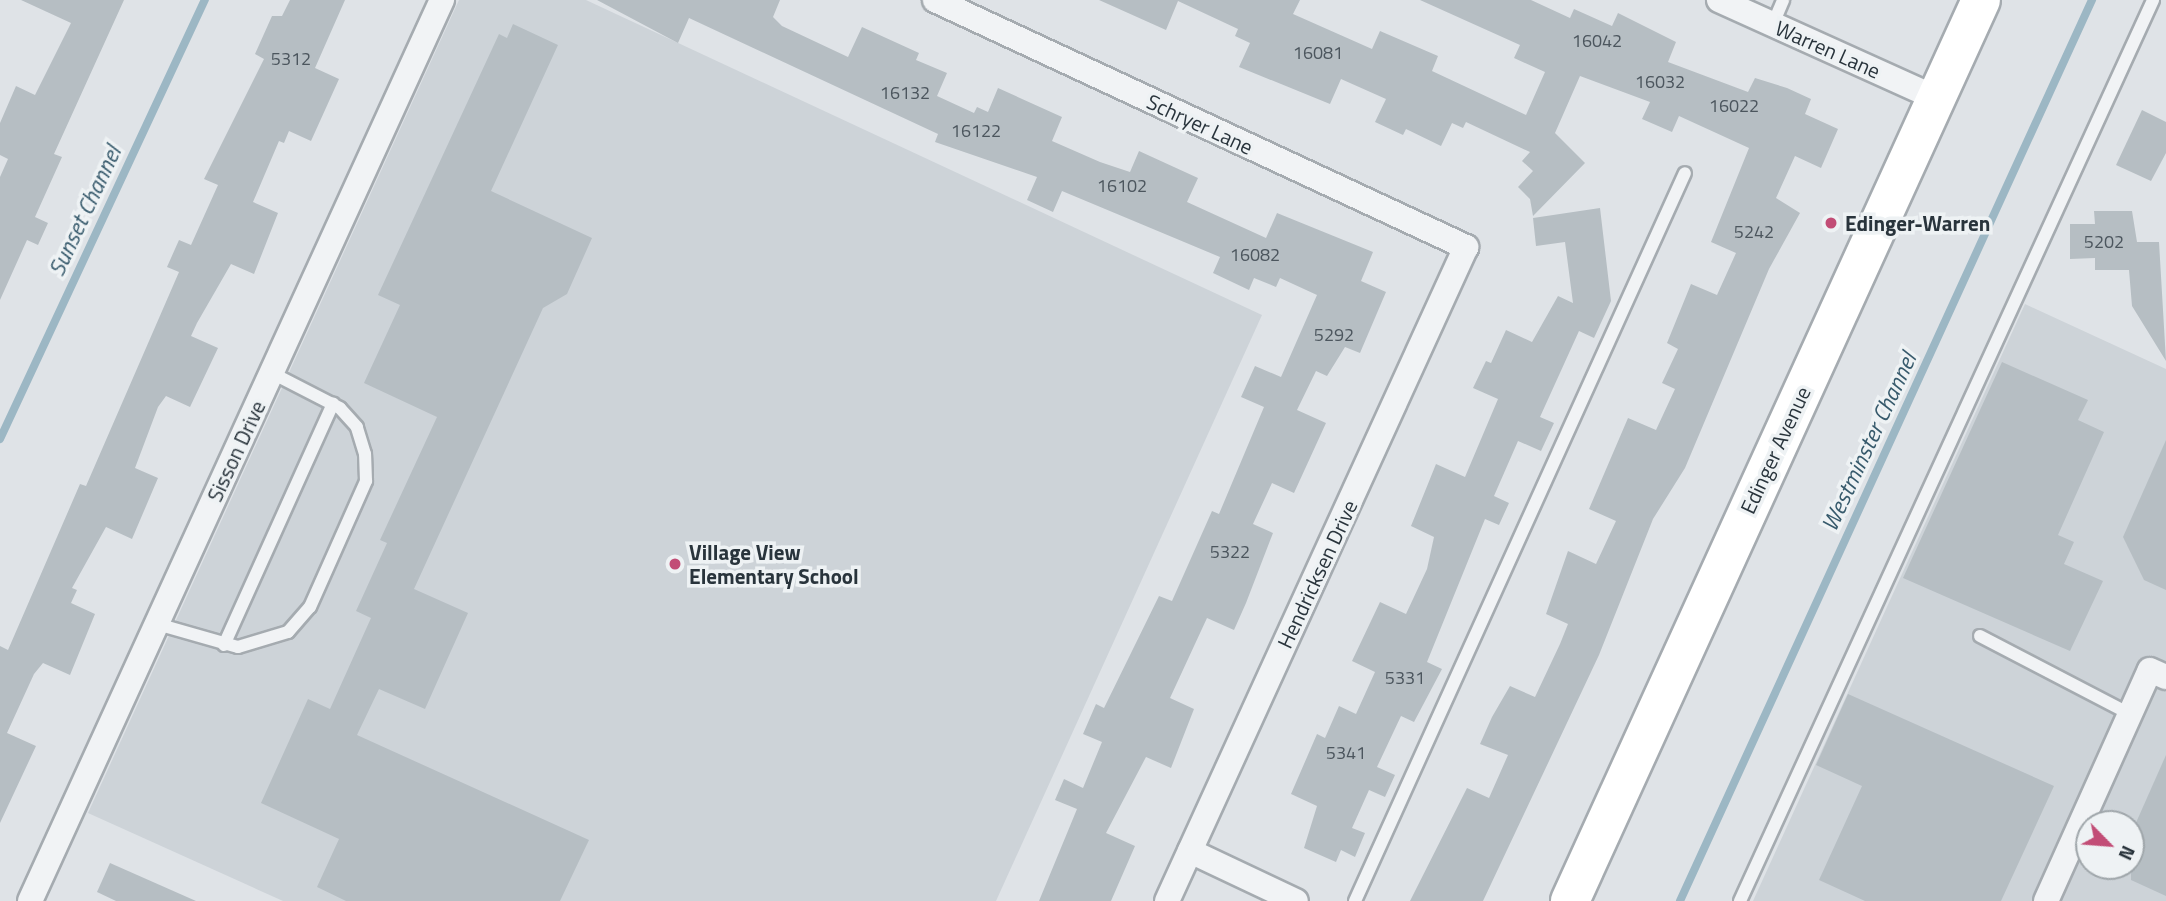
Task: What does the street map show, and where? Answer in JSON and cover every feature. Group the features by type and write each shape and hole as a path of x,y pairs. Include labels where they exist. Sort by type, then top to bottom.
{"main road":[{"name":"Edinger Avenue","path":"1570,901 1981,0"}],"street":[{"name":"Sisson Drive","path":"30,901 442,0"},
{"name":"Schryer Lane","path":"935,0 1466,247"},
{"name":"Warren Lane","path":"1720,0 1936,98"},
{"name":"Hendricksen Drive","path":"1167,901 1466,247"},
{"path":"2046,901 2130,714 2158,673"},
{"path":"1190,851 1296,901"}],"lane":[{"path":"1773,24 1783,0"},
{"path":"1740,901 2153,0"},
{"path":"1355,901 1685,173"},
{"path":"157,624 224,645 268,642 288,632 310,607 366,481 357,427 333,404 272,373"},
{"path":"224,645 333,404"},
{"path":"1980,636 2130,714"}],"shaded area":[{"name":"Village View Elementary School","path":"459,0 586,0 1262,315 996,901 283,901 88,813"},
{"path":"2025,304 2166,369 2166,901 1753,901"}],"building":[{"path":"21,0 124,0 54,154 62,157 35,217 48,223 38,245 27,240 0,300 0,177 8,159 0,155 0,123 16,86 35,95 71,23"},
{"path":"290,0 345,0 315,68 339,79 311,141 289,131 284,143 279,141 253,202 278,213 254,274 231,264 191,336 218,348 190,407 166,396 158,407 135,468 158,478 132,539 106,527 72,588 77,590 71,603 95,614 70,675 43,663 34,674 7,733 36,746 0,823 0,646 8,650 80,484 86,486 179,272 167,267 179,240 191,245 218,185 204,179 264,59 255,54 272,16 282,16"},
{"path":"597,0 780,0 773,17 782,26 848,57 862,27 919,53 916,60 947,73 937,96 974,113 977,107 988,112 998,88 1062,117 1052,141 1130,172 1139,151 1198,178 1187,202 1266,238 1277,213 1373,252 1361,281 1386,292 1360,353 1345,347 1327,376 1316,371 1297,410 1326,423 1294,493 1272,483 1253,524 1273,533 1234,630 1207,618 1170,698 1194,709 1171,768 1146,757 1106,833 1135,846 1111,901 1039,901 1077,809 1055,800 1064,779 1083,788 1102,742 1083,734 1096,704 1104,708 1159,596 1172,601 1212,511 1219,514 1264,407 1241,397 1255,366 1281,377 1317,295 1280,278 1276,287 1254,278 1249,290 1213,273 1220,257 1062,191 1053,212 1027,200 1037,177 935,142 938,134 689,18 678,43"},
{"path":"1099,0 1300,0 1293,14 1372,49 1380,31 1438,56 1432,71 1526,115 1545,72 1514,58 1520,45 1420,0 1531,0 1570,18 1574,9 1612,26 1618,13 1676,42 1668,62 1748,92 1755,78 1787,88 1811,99 1805,114 1838,129 1821,168 1795,156 1776,198 1800,213 1769,269 1685,468 1653,519 1599,655 1483,901 1410,901 1467,788 1489,798 1508,755 1480,744 1510,686 1535,697 1560,644 1568,624 1546,614 1568,551 1596,564 1616,521 1589,509 1628,418 1656,430 1675,389 1662,383 1678,349 1667,343 1691,284 1717,295 1736,253 1711,242 1749,148 1679,116 1672,132 1642,119 1650,102 1580,76 1555,133 1585,163 1533,216 1530,199 1518,187 1533,171 1522,161 1530,152 1466,122 1463,128 1452,123 1441,146 1406,129 1403,135 1375,122 1386,99 1341,79 1330,104 1239,67 1250,43 1235,36 1238,29 1178,1 1166,30"},
{"path":"513,24 558,45 491,191 592,238 567,294 543,308 414,589 468,613 425,709 379,689 357,735 589,840 560,901 346,901 317,887 339,839 261,803 308,699 330,709 371,618 356,611 387,543 380,540 437,417 364,383 400,305 378,295 499,34 507,38"},
{"path":"2142,110 2166,122 2166,153 2151,181 2116,165"},
{"path":"1600,208 1611,301 1594,338 1579,331 1540,417 1554,423 1541,451 1518,441 1494,496 1509,503 1499,525 1485,519 1427,662 1442,669 1414,722 1401,716 1377,767 1395,775 1385,797 1369,790 1352,828 1365,833 1355,857 1341,850 1336,862 1304,848 1317,806 1291,794 1317,734 1325,738 1339,706 1356,714 1375,672 1352,661 1380,602 1406,614 1427,569 1434,537 1411,526 1436,464 1465,477 1498,399 1473,388 1486,361 1491,363 1506,330 1532,342 1558,296 1573,303 1565,242 1536,246 1533,218"},
{"path":"2094,211 2132,211 2137,242 2159,242 2166,361 2132,306 2129,270 2095,270 2095,258 2070,259 2070,224 2095,224"},
{"path":"2002,362 2088,400 2078,420 2104,432 2058,535 2074,542 2064,564 2103,581 2070,651 1903,578"},
{"path":"2166,440 2166,590 2144,580 2123,537"},
{"path":"1848,694 2054,786 2001,901 1865,901 1819,880 1862,786 1816,765"},
{"path":"2166,755 2166,896 2131,880 2145,880 2145,810 2142,810"},
{"path":"110,863 196,901 116,901 97,892"}],"waterway":[{"name":"Sunset Channel","path":"0,439 205,0"},
{"name":"Westminster Channel","path":"1680,901 2092,0"}],"place":[{"name":"Edinger-Warren","path":"1831,223"},
{"name":"Village View Elementary School","path":"675,564"}]}
